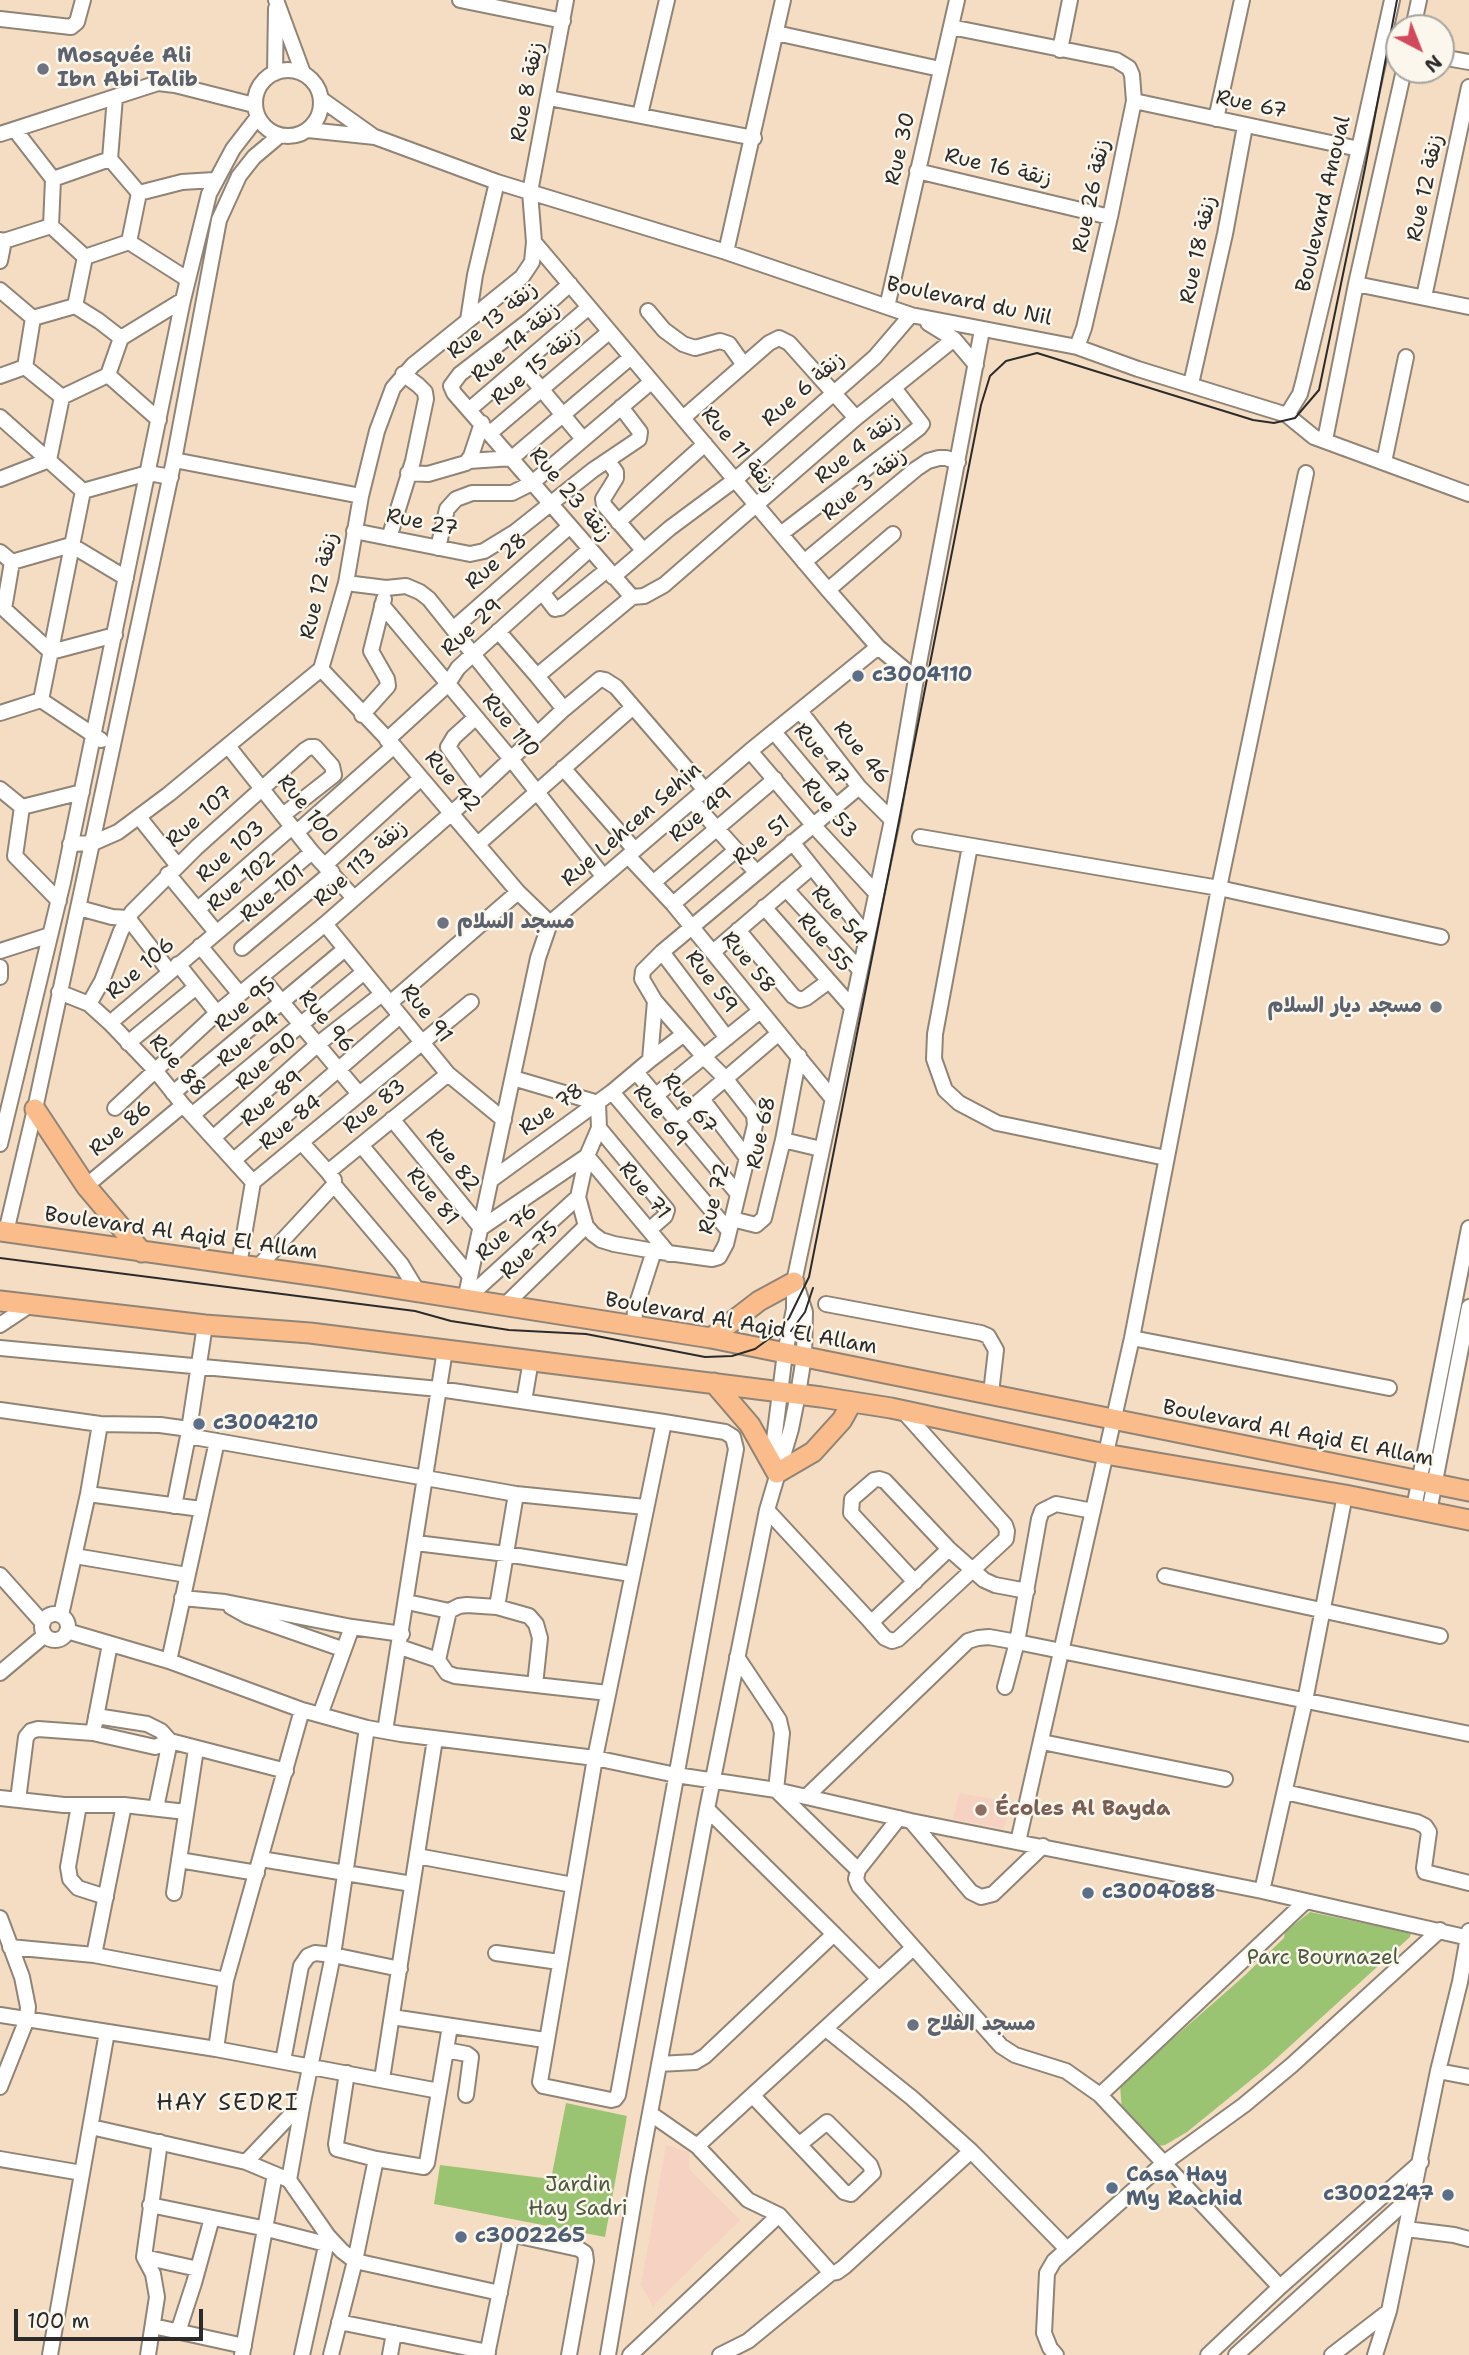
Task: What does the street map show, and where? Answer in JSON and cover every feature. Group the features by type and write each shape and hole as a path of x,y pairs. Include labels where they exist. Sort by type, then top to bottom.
{"main road":[{"path":"35,1109 86,1186 142,1252"},
{"name":"Boulevard Al Aqid El Allam","path":"3,1231 711,1338 1469,1491"},
{"path":"711,1338 742,1313 794,1282"},
{"path":"0,1301 205,1325 310,1333 852,1402 1105,1454 1345,1495 1469,1520"},
{"path":"714,1383 750,1424 776,1473 813,1452 842,1420 852,1402"}],"street":[{"path":"0,19 67,27 74,25 83,0"},
{"path":"275,73 276,0"},
{"path":"276,0 303,73 315,84 321,99 320,113 308,130 290,137 279,136 263,127 256,112 257,89 268,76 275,73 284,70 303,73"},
{"path":"460,0 563,21"},
{"name":"Rue 8 زنقة","path":"530,268 534,242 530,192 566,0"},
{"path":"640,115 667,0"},
{"path":"726,252 754,138 783,0"},
{"name":"Rue 30","path":"887,307 957,0"},
{"path":"951,27 1060,50 1070,0"},
{"path":"1216,119 1242,0"},
{"name":"Boulevard Anoual","path":"1287,415 1300,394 1392,0"},
{"path":"776,33 940,69"},
{"name":"Rue 26 زنقة","path":"1060,50 1116,60 1129,68 1134,101 1110,217 1084,328 1077,347"},
{"path":"51,226 53,179 7,132 158,83 168,83 256,112"},
{"path":"1325,440 1356,284 1401,84"},
{"name":"Rue 12 زنقة","path":"1424,297 1469,87"},
{"path":"115,97 110,159 139,193"},
{"path":"549,98 754,138"},
{"name":"Boulevard du Nil","path":"321,99 375,137"},
{"name":"Rue 67","path":"1134,101 1359,149"},
{"path":"0,1144 7,1081 59,901 187,279 214,180 256,112"},
{"name":"Rue 18 زنقة","path":"1191,383 1225,234 1245,126"},
{"name":"Boulevard du Nil","path":"308,130 375,137 497,182 726,252 911,315 1077,347 1138,369 1191,383 1287,415 1314,437 1469,494"},
{"path":"3,1231 35,1109 93,843 171,477 219,220 239,176 254,157 279,136"},
{"path":"53,179 110,159"},
{"name":"Rue 16 زنقة","path":"917,171 1110,217"},
{"path":"139,193 182,182 214,180"},
{"path":"468,320 475,275 497,182"},
{"path":"129,242 139,193"},
{"path":"0,261 2,241 51,226"},
{"path":"51,226 85,257"},
{"path":"129,242 187,279"},
{"path":"85,257 129,242"},
{"name":"Rue 11 زنقة","path":"534,242 828,590 878,647 916,679"},
{"path":"75,306 85,257"},
{"name":"Rue 12 زنقة","path":"70,844 93,843 118,832 321,669 345,583 361,496 382,416 393,388 403,374 530,268"},
{"name":"Rue 13 زنقة","path":"454,393 451,386 460,374 530,320 570,284"},
{"path":"1356,284 1469,307"},
{"path":"0,290 33,318"},
{"path":"62,397 108,375 121,338 183,300"},
{"path":"33,318 75,306 121,338"},
{"name":"Rue 14 زنقة","path":"470,410 589,307"},
{"path":"648,311 664,330 683,344 695,348 720,341 729,344 744,365"},
{"path":"911,315 954,339 976,365"},
{"name":"Rue 6 زنقة","path":"542,592 555,608 560,608 642,550 736,479 875,357 911,315"},
{"path":"25,367 33,318"},
{"path":"608,2355 659,2064 737,1657 767,1510 791,1429 789,1393 794,1355 794,1282 892,820 982,330"},
{"name":"Rue 15 زنقة","path":"486,428 542,390 609,332"},
{"path":"683,418 775,340 783,339 856,418"},
{"path":"537,676 632,597 639,597 664,585 856,418 954,339"},
{"path":"408,473 428,474 469,461 512,458 631,357"},
{"path":"1384,462 1405,357"},
{"path":"522,366 583,439"},
{"path":"0,376 25,367"},
{"path":"25,367 62,397"},
{"path":"388,538 419,436 426,395 403,374"},
{"path":"108,375 159,420"},
{"path":"438,548 447,509 456,499 472,494 517,491 532,483 651,382"},
{"name":"Rue 4 زنقة","path":"782,533 919,428 922,424 894,388"},
{"path":"426,395 454,393"},
{"name":"Rue 23 زنقة","path":"454,393 632,597"},
{"path":"49,460 62,397"},
{"name":"Rue 27","path":"354,531 470,554 494,547 640,436 640,432 621,407"},
{"path":"0,417 83,491"},
{"path":"469,461 486,428"},
{"path":"618,522 705,444"},
{"name":"Rue 3 زنقة","path":"804,562 922,465 939,458 958,462"},
{"path":"0,479 49,460"},
{"path":"174,460 361,496"},
{"path":"608,461 616,472 616,478 603,502 642,550"},
{"path":"83,491 148,473 171,477"},
{"path":"1018,1842 1132,1338 1219,888 1306,473"},
{"path":"41,700 83,491"},
{"name":"Rue 28","path":"453,629 569,527"},
{"path":"828,590 893,534"},
{"path":"12,562 71,545 126,578"},
{"name":"Rue 29","path":"291,824 323,810 447,685 471,655 589,550"},
{"path":"0,552 12,562"},
{"path":"12,562 2,610 51,652"},
{"path":"345,583 386,588 406,586 420,592 537,734"},
{"path":"362,715 388,686 387,679 371,651 386,588"},
{"name":"Rue 110","path":"382,605 511,759 603,876"},
{"path":"499,631 564,709"},
{"path":"51,652 115,635"},
{"name":"Rue Lehcen Sehin","path":"465,1300 538,958 550,923 750,751 878,647"},
{"name":"Rue 42","path":"321,669 421,778 518,892 550,923"},
{"name":"Rue 113 زنقة","path":"115,1108 216,1013 325,924 479,789 592,684 600,679 611,683 633,707"},
{"path":"41,700 112,747"},
{"path":"0,713 41,700"},
{"path":"478,844 633,707 705,790"},
{"name":"Rue 46","path":"800,711 859,787 892,820"},
{"path":"475,718 454,737 449,747 479,789"},
{"name":"Rue 47","path":"774,732 836,806"},
{"name":"Rue 100","path":"228,746 312,852 354,898"},
{"name":"Rue 107","path":"89,1004 102,981 113,948 128,918 173,870 310,747 317,748 332,766 334,775 309,794"},
{"name":"Rue 53","path":"750,751 876,893"},
{"name":"Rue 58","path":"563,768 832,1098"},
{"name":"Rue 101","path":"242,948 421,778"},
{"name":"Rue 49","path":"654,882 775,779"},
{"name":"Rue 51","path":"655,1001 641,975 662,952 859,787"},
{"path":"0,789 22,807"},
{"path":"22,807 82,792"},
{"path":"291,824 309,794 323,810"},
{"path":"692,801 756,872"},
{"path":"15,856 22,807"},
{"path":"139,817 198,909 216,932"},
{"name":"Rue 103","path":"198,909 291,824"},
{"path":"920,837 1219,888 1441,937"},
{"path":"792,842 867,936"},
{"path":"970,846 935,1034 934,1059 945,1090 958,1103 997,1123 1166,1158"},
{"path":"673,904 736,850"},
{"name":"Rue 102","path":"200,946 312,852"},
{"path":"0,861 15,856"},
{"path":"15,856 59,901"},
{"path":"713,952 811,867"},
{"name":"Rue 54","path":"786,889 860,970"},
{"name":"Rue 90","path":"213,1138 318,1044 386,998 518,892"},
{"path":"79,908 112,917 128,918 174,968 196,987 216,1013"},
{"name":"Rue 55","path":"764,908 852,1007"},
{"name":"Rue 91","path":"325,924 449,1074 504,1120"},
{"path":"738,930 793,996 800,1000 829,981"},
{"path":"0,951 50,935"},
{"path":"200,946 239,993"},
{"name":"Rue 106","path":"110,1023 200,946"},
{"name":"Rue 95","path":"183,1104 282,1002 345,949"},
{"name":"Rue 59","path":"662,952 727,1038"},
{"path":"0,967 0,977"},
{"name":"Rue 94","path":"183,1104 301,1024 364,972"},
{"name":"Rue 96","path":"261,977 359,1094"},
{"path":"128,1043 196,987"},
{"name":"Rue 88","path":"59,992 89,1004 110,1023 253,1181"},
{"path":"655,1001 725,1078"},
{"path":"650,1060 655,1001"},
{"name":"Rue 84","path":"248,1266 253,1181 471,1002"},
{"path":"655,1096 760,1011"},
{"name":"Rue 89","path":"234,1160 400,1016"},
{"path":"676,1121 779,1033"},
{"name":"Rue 78","path":"491,1180 612,1092 684,1034"},
{"name":"Rue 68","path":"731,1225 756,1224 764,1218 799,1056"},
{"name":"Rue 67","path":"636,1072 737,1194"},
{"name":"Rue 83","path":"248,1266 331,1182 361,1145 449,1074"},
{"path":"513,1078 598,1102 600,1128 587,1156 578,1197 586,1226"},
{"name":"Rue 72","path":"586,1226 601,1240 669,1254 712,1259 719,1257 731,1225 755,1125 750,1107 725,1078"},
{"name":"Rue 69","path":"612,1092 731,1225"},
{"path":"702,1098 747,1158"},
{"name":"Rue 86","path":"86,1186 183,1104"},
{"name":"Rue 82","path":"392,1119 481,1228"},
{"path":"600,1128 667,1210 665,1216 649,1230"},
{"path":"783,1140 821,1149"},
{"path":"301,1142 331,1182 401,1264 418,1292"},
{"name":"Rue 81","path":"361,1145 470,1276"},
{"path":"481,1228 587,1156"},
{"name":"Rue 71","path":"587,1156 669,1254"},
{"name":"Rue 76","path":"465,1300 578,1197"},
{"name":"Rue 75","path":"504,1306 586,1226"},
{"path":"1455,1378 1469,1228"},
{"path":"634,1328 635,1310 654,1251"},
{"path":"826,1304 988,1336 996,1350 991,1393"},
{"path":"0,1325 30,1305"},
{"path":"1422,1510 1455,1378 1469,1307"},
{"path":"174,1506 189,1433 205,1325"},
{"path":"1132,1338 1389,1388"},
{"path":"0,1348 439,1389 664,1422 725,1432 733,1437 736,1449 615,2099 540,2085 545,2040 595,1758 664,1422"},
{"path":"386,1731 445,1350"},
{"path":"524,1401 531,1360"},
{"path":"0,1410 100,1424 160,1425 217,1441 426,1480 516,1494 645,1507"},
{"path":"767,1510 885,1638 892,1641 898,1639 1006,1539 1007,1531 1005,1525 903,1411"},
{"path":"61,1615 88,1494 100,1424"},
{"path":"169,1661 217,1441"},
{"path":"915,1582 851,1513 852,1499 874,1479 885,1481 971,1571 995,1585 1027,1591"},
{"path":"88,1494 201,1509"},
{"path":"497,1607 516,1494"},
{"path":"1262,1891 1306,1701 1345,1495"},
{"path":"1005,1687 1017,1642 1042,1511 1056,1504 1093,1511"},
{"path":"416,1543 631,1574"},
{"path":"869,1620 875,1619 949,1549"},
{"path":"75,1556 187,1575"},
{"path":"0,1575 44,1629 57,1639 67,1631"},
{"path":"1165,1576 1440,1636"},
{"path":"182,1598 225,1601 352,1627 401,1641 438,1660 447,1673 455,1676 608,1693"},
{"path":"225,1601 247,1616 342,1649"},
{"path":"407,1602 449,1611 467,1605 497,1607 529,1616 536,1624 540,1637 536,1685"},
{"path":"438,1660 449,1611"},
{"path":"0,1673 44,1629 50,1615 61,1615 67,1622 67,1631"},
{"path":"320,1715 352,1627"},
{"path":"67,1631 169,1661 302,1710 366,1728 595,1758 776,1790 1469,1936 1438,2071 1389,2311 1375,2355"},
{"path":"806,1797 968,1641 989,1637 1469,1734"},
{"path":"93,1733 110,1644"},
{"path":"737,1657 779,1720 782,1733 776,1790"},
{"path":"216,2049 226,1980 302,1710"},
{"path":"96,1716 154,1727 170,1741 286,1771"},
{"path":"153,2326 243,2351 267,2229 303,2102 333,1955 366,1728"},
{"path":"18,1800 26,1737 31,1731 38,1729 93,1733 155,1746 170,1741"},
{"path":"382,2080 435,1738"},
{"path":"156,1808 170,1741"},
{"path":"1042,1742 1225,1779"},
{"path":"174,1893 196,1749"},
{"path":"776,1790 858,1870"},
{"path":"1285,1792 1417,1822 1429,1832 1425,1872 1469,1883"},
{"path":"0,1798 79,1805 124,1805 186,1812"},
{"path":"79,1805 68,1867 70,1880 78,1888 106,1897"},
{"path":"94,1955 124,1805"},
{"path":"707,1809 879,1979"},
{"path":"905,1819 858,1870 856,1880 859,1886 1001,2046 1015,2055 1066,2071 1100,2095 1279,2287"},
{"path":"905,1819 971,1892 981,1897 993,1894 1043,1846"},
{"path":"417,1856 573,1885"},
{"path":"179,1860 346,1872 412,1884"},
{"path":"1100,2095 1306,1901"},
{"path":"0,1918 26,1993 27,2019 0,2087"},
{"path":"1056,2355 1044,2333 1043,2314 1047,2273 1054,2261 1164,2163 1244,2105 1292,2065 1440,1930"},
{"path":"659,2064 695,2062 705,2056 834,1934"},
{"path":"10,1947 94,1955 226,1980"},
{"path":"697,2146 912,1948"},
{"path":"283,2061 301,1966 308,1956 315,1953 333,1955 400,1969"},
{"path":"496,1953 559,1962"},
{"path":"0,2015 216,2049 439,2091"},
{"path":"392,2017 545,2040"},
{"path":"347,2073 337,2149 424,2167 427,2163 450,2026"},
{"path":"826,2029 912,2098 971,2151 1067,2249"},
{"path":"50,2355 107,2032"},
{"path":"446,2050 471,2057 466,2095"},
{"path":"1438,2071 1469,2077"},
{"path":"753,2096 847,2194 851,2194 873,2174 870,2165 827,2122 800,2144"},
{"path":"246,2162 303,2102"},
{"path":"650,2114 697,2146 748,2200 779,2215 831,2273"},
{"path":"91,2127 246,2162 282,2177 327,2240 355,2260 500,2293"},
{"path":"148,2355 157,2297 153,2274 144,2257 160,2142"},
{"path":"720,2355 748,2341 831,2273 844,2267 971,2151"},
{"path":"0,2159 82,2173"},
{"path":"331,2355 355,2260 376,2159"},
{"path":"1208,2355 1279,2287 1421,2162"},
{"path":"1236,2355 1414,2194"},
{"path":"150,2205 327,2240"},
{"path":"631,2355 779,2215"},
{"path":"178,2332 212,2218"},
{"path":"1406,2229 1469,2239"},
{"path":"339,2322 487,2353 512,2236 519,2235 579,2249 585,2253 586,2261 569,2355"},
{"path":"302,2355 327,2240"},
{"path":"144,2257 198,2269"},
{"path":"1332,2355 1389,2311"},
{"path":"390,2355 394,2333"}],"shaded area":[{"name":"Écoles Al Bayda","path":"959,1793 1010,1802 1004,1829 953,1819"},
{"path":"666,2145 689,2152 689,2169 740,2220 653,2306 641,2285"}],"green space":[{"name":"Parc Bournazel","path":"1310,1912 1411,1933 1410,1937 1267,2067 1187,2132 1165,2145 1152,2147 1122,2112 1120,2085 1243,1977 1284,1938 1285,1932"},
{"name":"Jardin Hay Sadri","path":"566,2103 627,2116 605,2237 434,2204 440,2165 551,2179"}],"tram line":[{"path":"0,1258 415,1311 451,1321 509,1330 586,1334 705,1357 732,1356 755,1349 778,1332 789,1318 809,1277 981,405 990,376 1006,361 1037,353 1253,420 1274,423 1295,418 1319,390 1397,0"},
{"path":"791,1331 805,1312 813,1288"}],"place":[{"name":"Mosquée Ali Ibn Abi Talib","path":"43,69"},
{"name":"c3004110","path":"858,676"},
{"name":"مسجد السلام","path":"443,923"},
{"name":"مسجد ديار السلام","path":"1436,1007"},
{"name":"c3004210","path":"199,1424"},
{"name":"Écoles Al Bayda","path":"981,1810"},
{"name":"c3004088","path":"1088,1893"},
{"name":"مسجد الفلاح","path":"913,2025"},
{"name":"Casa Hay My Rachid","path":"1112,2188"},
{"name":"c3002247","path":"1448,2195"},
{"name":"c3002265","path":"461,2237"}],"district":[{"name":"HAY SEDRI","path":"228,2104"}]}
